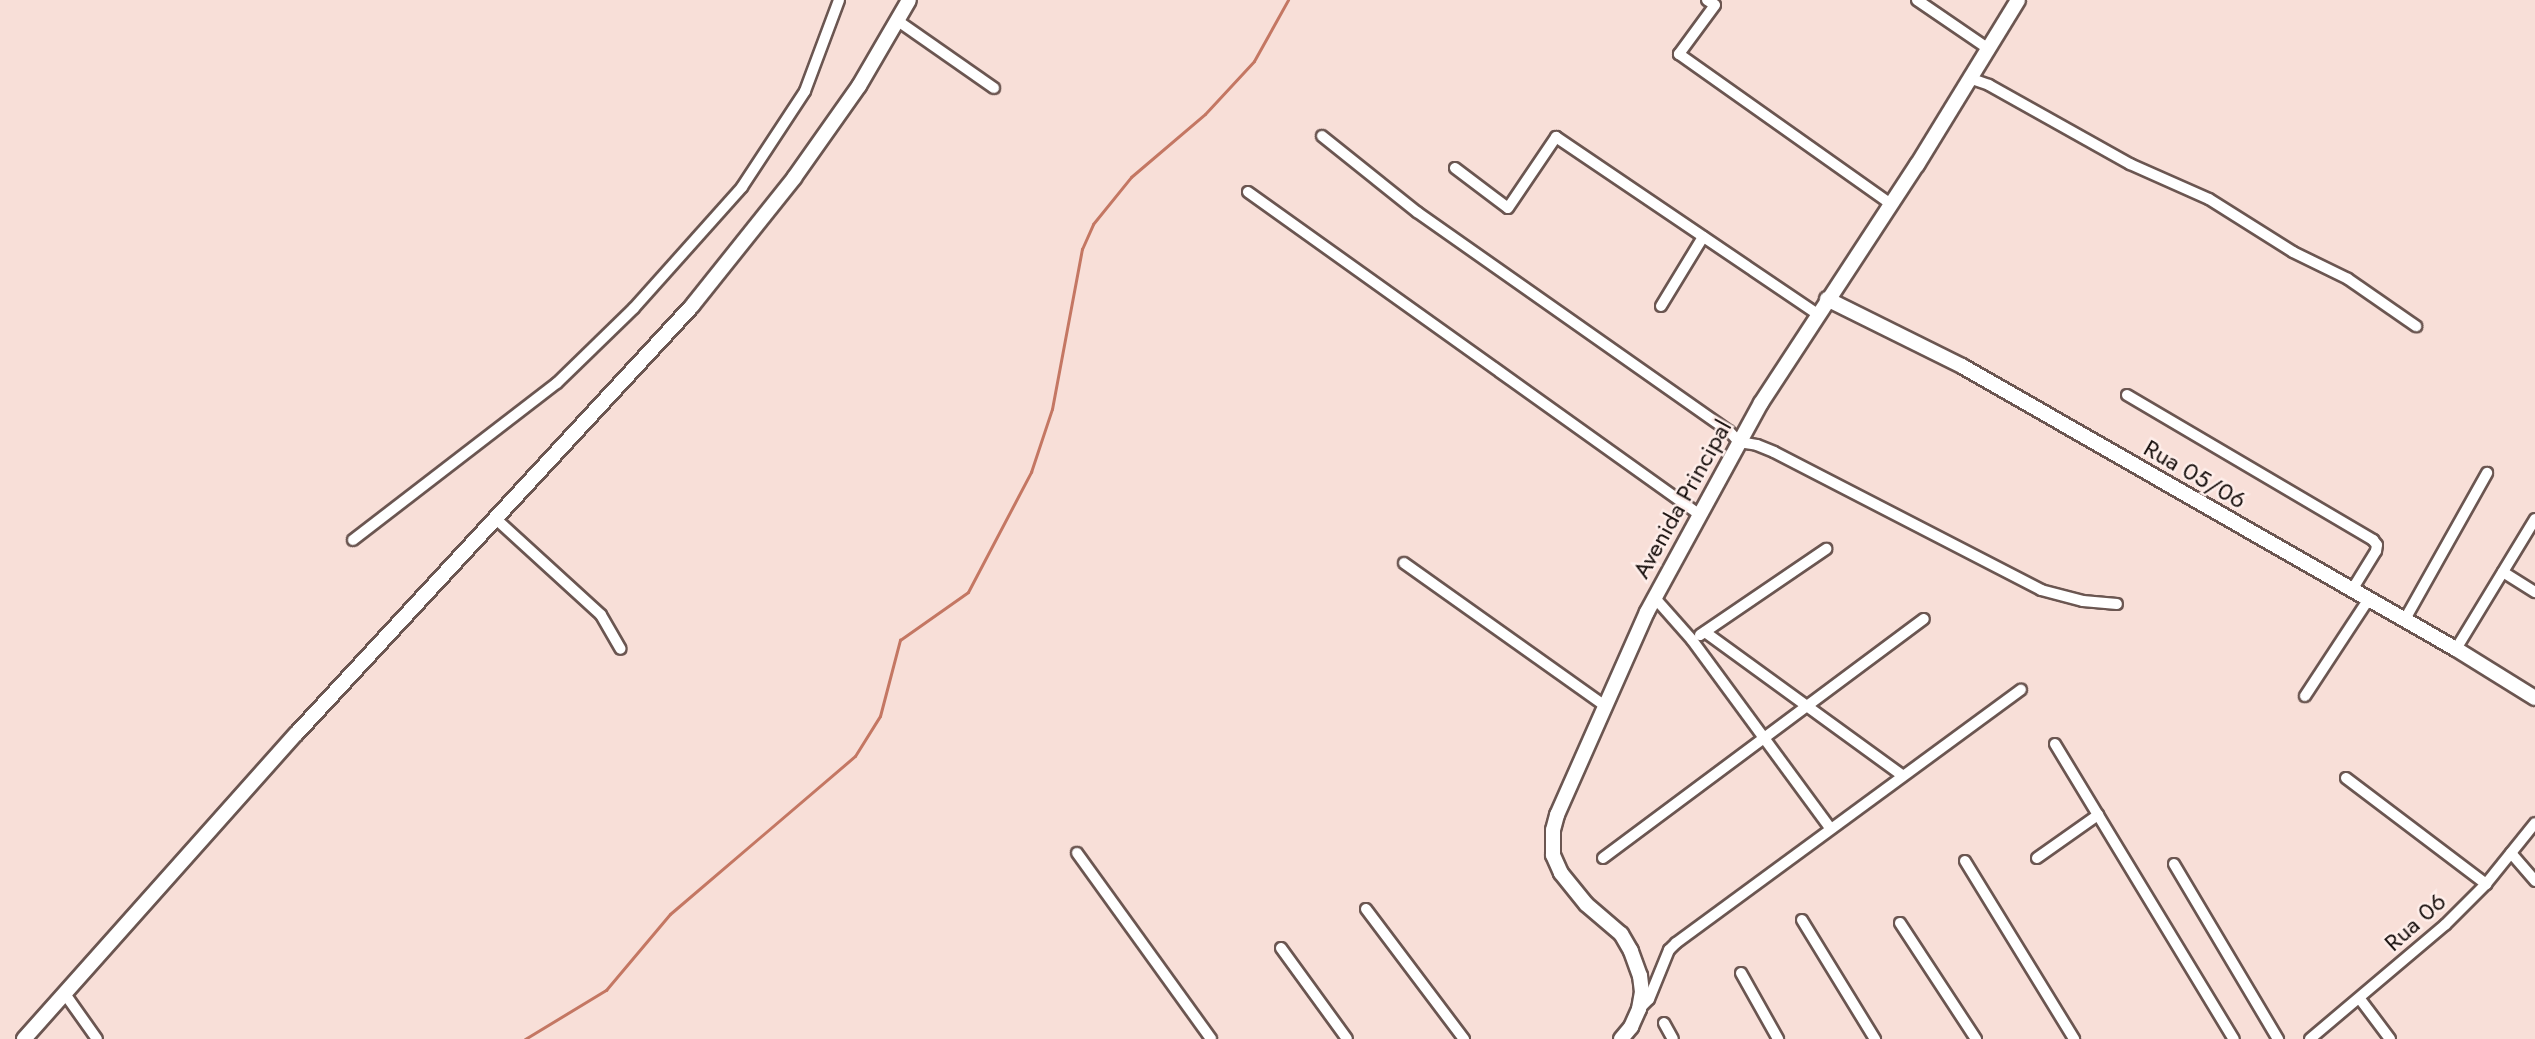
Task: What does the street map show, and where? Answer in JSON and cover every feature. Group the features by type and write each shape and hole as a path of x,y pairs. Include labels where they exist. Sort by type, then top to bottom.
{"street":[{"path":"353,540 557,383 657,282 742,187 799,100 839,0"},
{"path":"24,1039 297,733 692,306 794,178 859,86 909,0"},
{"path":"1707,0 1714,5 1679,54 1891,204"},
{"path":"1917,0 1989,50"},
{"name":"Avenida Principal","path":"1621,1039 1631,1027 1639,1009 1642,992 1640,976 1631,951 1614,927 1572,889 1553,855 1553,830 1557,815 1654,597 1761,403 1972,79 2018,0"},
{"path":"898,21 994,88"},
{"path":"1972,79 1989,85 2130,164 2209,199 2293,252 2348,279 2416,326"},
{"path":"1322,136 1417,212 1729,431 1739,442 1757,445 1774,452 1949,540 2041,590 2083,602 2117,603"},
{"path":"1455,168 1508,208 1556,137 1817,314"},
{"path":"1248,192 1700,515"},
{"path":"1661,306 1703,237"},
{"name":"Rua 05/06","path":"1827,299 1962,366 2456,649 2535,698"},
{"path":"2127,395 2373,540 2377,545 2376,551 2352,590"},
{"path":"2404,621 2487,473"},
{"path":"496,519 601,615 621,649"},
{"path":"2456,649 2535,519"},
{"path":"1692,640 1826,549"},
{"path":"1404,562 1605,706"},
{"path":"2503,572 2535,592"},
{"path":"1654,597 1692,640 1830,828"},
{"path":"2305,696 2368,600"},
{"path":"1603,858 1924,619"},
{"path":"1705,632 1902,775"},
{"path":"1639,1009 1649,999 1670,950 1676,942 2021,690"},
{"path":"2055,744 2234,1039"},
{"path":"2346,778 2486,884"},
{"path":"2037,858 2098,815"},
{"name":"Rua 06","path":"2310,1039 2360,999 2486,884 2535,823"},
{"path":"1077,853 1210,1039"},
{"path":"2511,853 2535,880"},
{"path":"1965,861 2074,1039"},
{"path":"2174,864 2278,1039"},
{"path":"1366,909 1464,1039"},
{"path":"1802,920 1875,1039"},
{"path":"1900,923 1976,1039"},
{"path":"1281,948 1347,1039"},
{"path":"1741,973 1778,1039"},
{"path":"65,994 97,1039"},
{"path":"2360,999 2390,1039"},
{"path":"1664,1023 1673,1039"}],"waterway":[{"path":"525,1039 606,990 670,914 855,756 880,716 900,640 968,592 1031,472 1052,409 1082,249 1093,224 1131,177 1205,114 1254,61 1288,0"}]}
